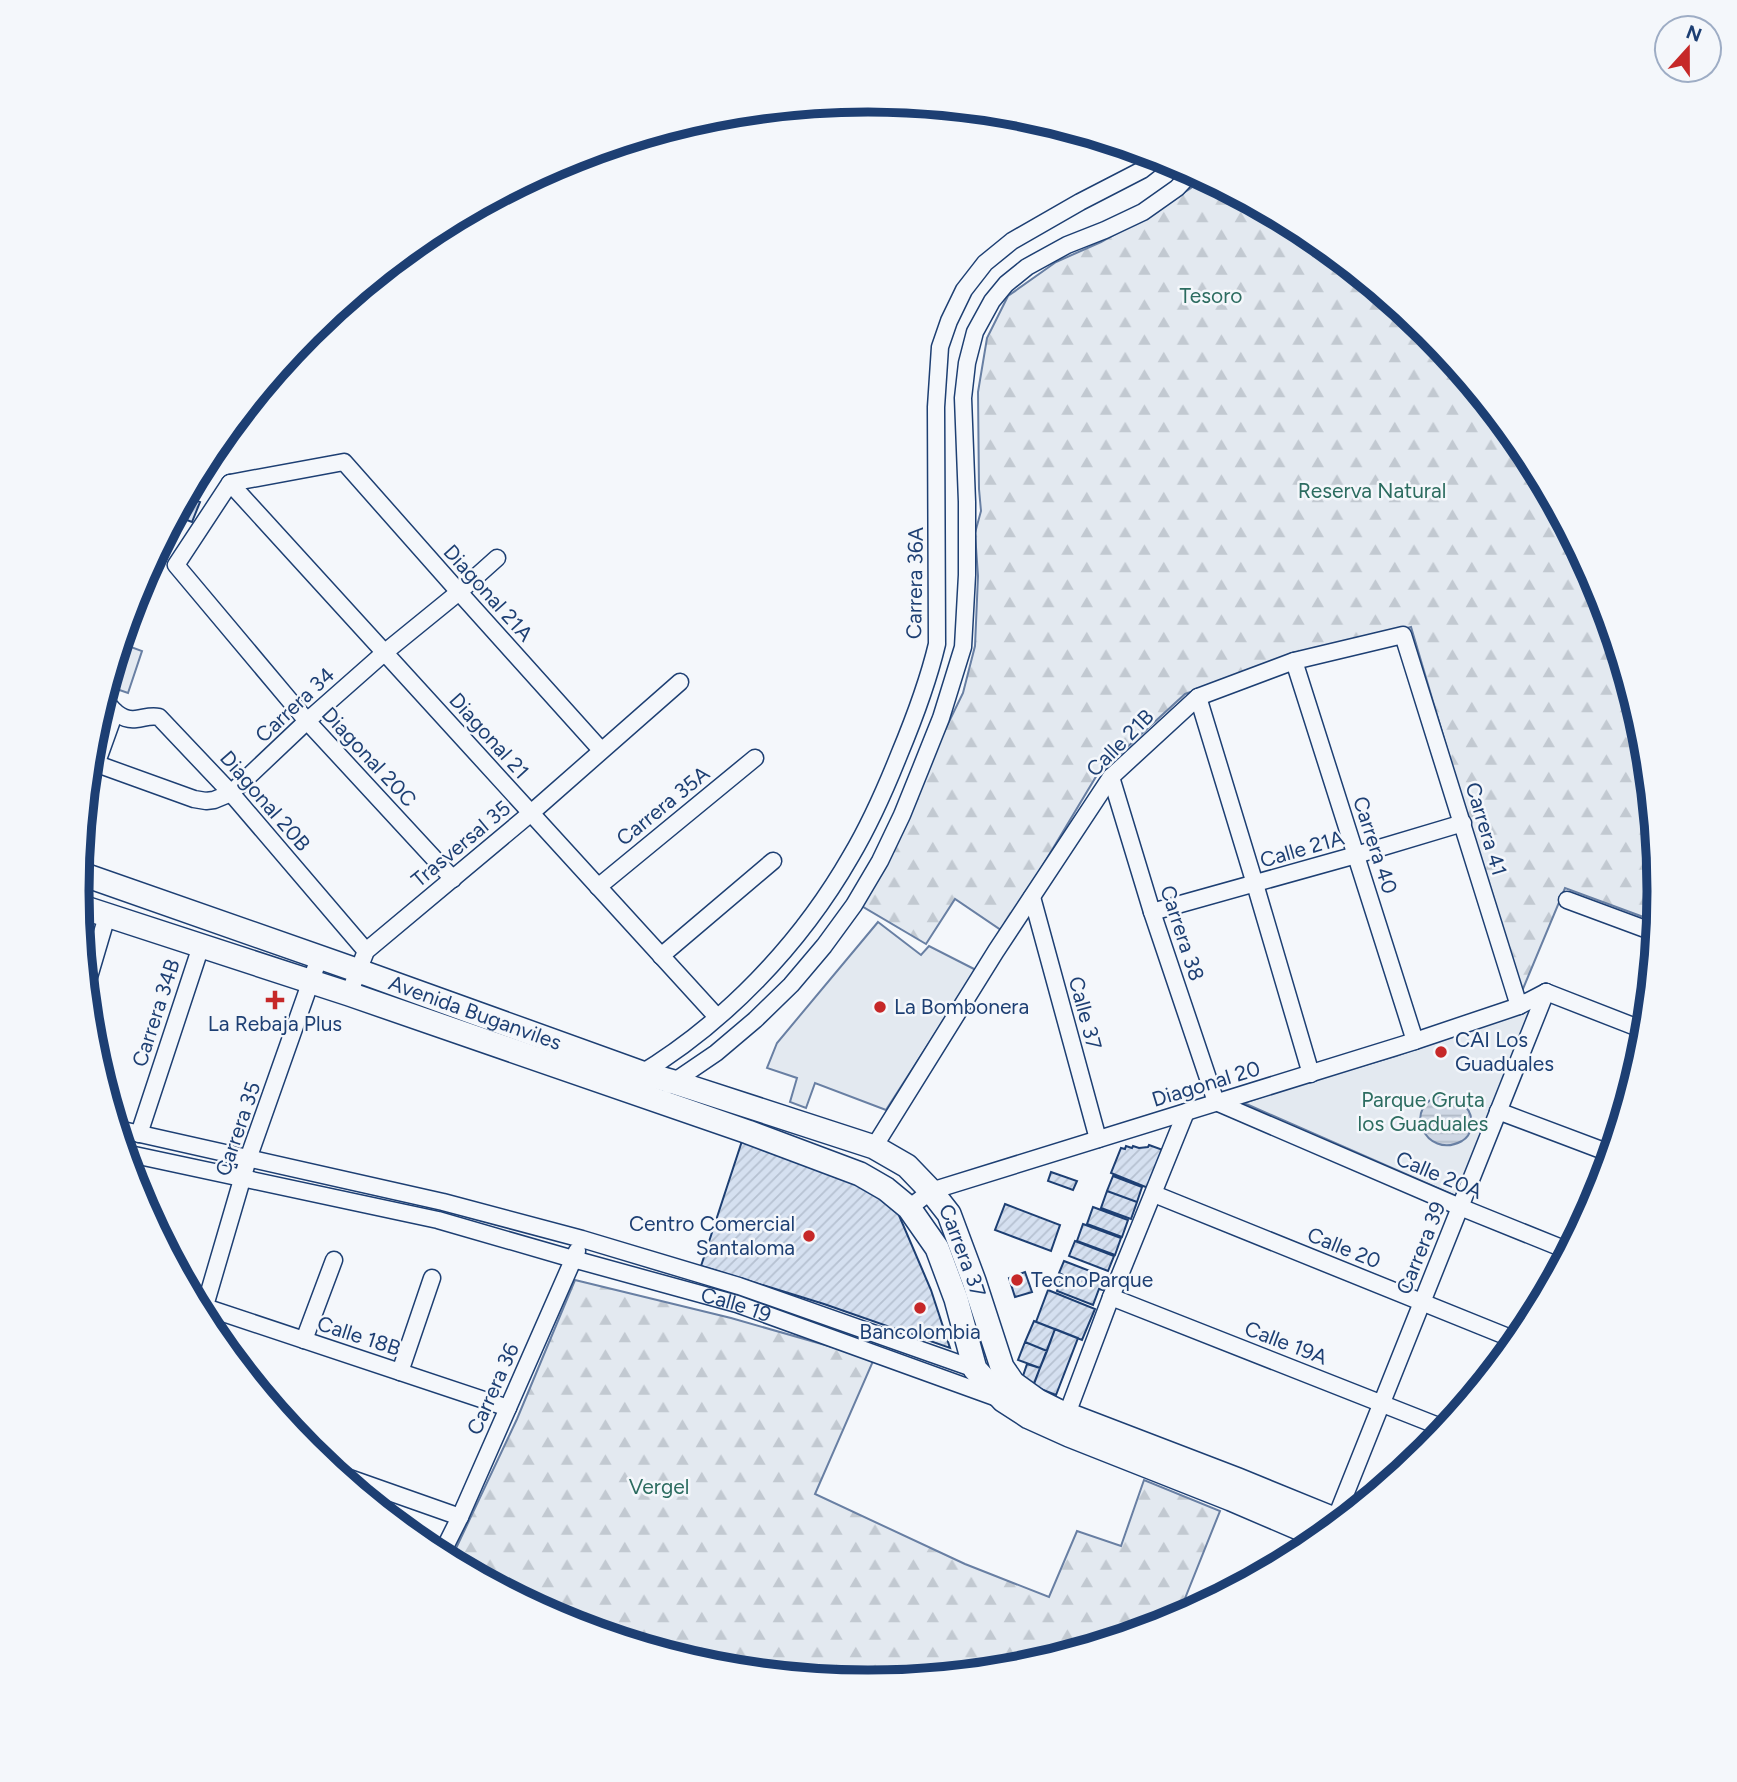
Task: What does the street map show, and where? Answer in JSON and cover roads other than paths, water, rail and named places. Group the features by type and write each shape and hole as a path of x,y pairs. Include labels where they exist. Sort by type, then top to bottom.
{"main road":[{"name":"Avenida Buganviles","path":"90,877 318,958 362,961 642,1073 874,1147"},
{"name":"Avenida Buganviles","path":"90,910 349,994 748,1132 860,1174"},
{"name":"Carrera 37","path":"874,1147 906,1167 931,1191 949,1214 1003,1367 1008,1392"},
{"name":"Carrera 37","path":"860,1174 886,1189 909,1208 937,1248 956,1299 975,1369 1008,1392"},
{"name":"Calle 19","path":"1008,1392 1038,1401 1238,1480 1325,1522"},
{"name":"Calle 19","path":"1008,1392 1029,1417 1069,1435 1218,1494 1323,1523"}],"street":[{"name":"Carrera 36A","path":"617,1088 681,1047 768,969 813,915 851,857 883,794 910,729 936,644 936,407 940,347 964,290 985,263 1012,241 1149,164"},
{"path":"647,1098 716,1053 792,985 854,905 880,861 902,815 941,718 963,647 967,502 963,398 967,363 975,332 992,301 1006,284 1027,267 1067,245 1143,212 1185,179"},
{"name":"Diagonal 21A","path":"230,484 344,461 601,750"},
{"name":"Diagonal 20C","path":"230,484 176,565 307,721 453,879"},
{"name":"Diagonal 21","path":"230,484 717,1017"},
{"name":"Carrera 34","path":"231,793 307,721 497,558"},
{"name":"Calle 21B","path":"874,1147 996,951 1111,777 1198,697 1294,662 1403,635"},
{"name":"Carrera 41","path":"1403,635 1519,1006"},
{"name":"Carrera 40","path":"1294,662 1415,1041"},
{"name":"Trasversal 35","path":"349,994 362,961 680,682"},
{"path":"1198,697 1311,1074"},
{"path":"103,748 115,712 112,708"},
{"name":"Diagonal 20B","path":"115,712 134,719 150,715 159,717 231,793 362,961"},
{"name":"Carrera 35A","path":"598,887 755,758"},
{"path":"100,765 194,799 214,800 231,793"},
{"name":"Carrera 38","path":"1111,777 1152,912 1216,1102"},
{"name":"Calle 21A","path":"1152,912 1462,823"},
{"path":"661,956 773,861"},
{"name":"Calle 37","path":"1032,898 1098,1139"},
{"path":"1567,900 1646,929"},
{"path":"93,963 107,916"},
{"name":"Carrera 34B","path":"139,1134 201,946"},
{"name":"Carrera 35","path":"205,1298 248,1159 318,958"},
{"path":"1519,1006 1546,992 1636,1027"},
{"name":"Carrera 39","path":"1338,1512 1546,992"},
{"name":"Diagonal 20","path":"909,1208 931,1191 1311,1074 1519,1006"},
{"name":"Calle 20A","path":"1216,1102 1561,1248"},
{"path":"1497,1111 1602,1150"},
{"path":"1067,1414 1186,1112"},
{"name":"Calle 19","path":"128,1131 443,1202 582,1239 739,1286 975,1369"},
{"name":"Calle 19","path":"136,1155 438,1220 737,1304 1008,1392"},
{"name":"Calle 20","path":"1154,1194 1507,1337"},
{"name":"Carrera 36","path":"446,1545 582,1239"},
{"path":"304,1340 334,1260"},
{"path":"400,1372 432,1278"},
{"name":"Calle 19A","path":"1111,1297 1436,1425"},
{"name":"Calle 18B","path":"214,1313 508,1408"},
{"path":"361,1482 460,1517"}],"place":[{"name":"La Rebaja Plus","path":"275,1000"},
{"name":"La Bombonera","path":"880,1007"},
{"name":"CAI Los Guaduales","path":"1441,1052"},
{"name":"Centro Comercial Santaloma","path":"809,1236"},
{"name":"TecnoParque","path":"1017,1280"},
{"name":"Bancolombia","path":"920,1308"}],"park label":[{"name":"Tesoro","path":"1211,296"},
{"name":"Reserva Natural","path":"1372,491"},
{"name":"Parque Gruta los Guaduales","path":"1423,1112"},
{"name":"Vergel","path":"659,1487"}]}
